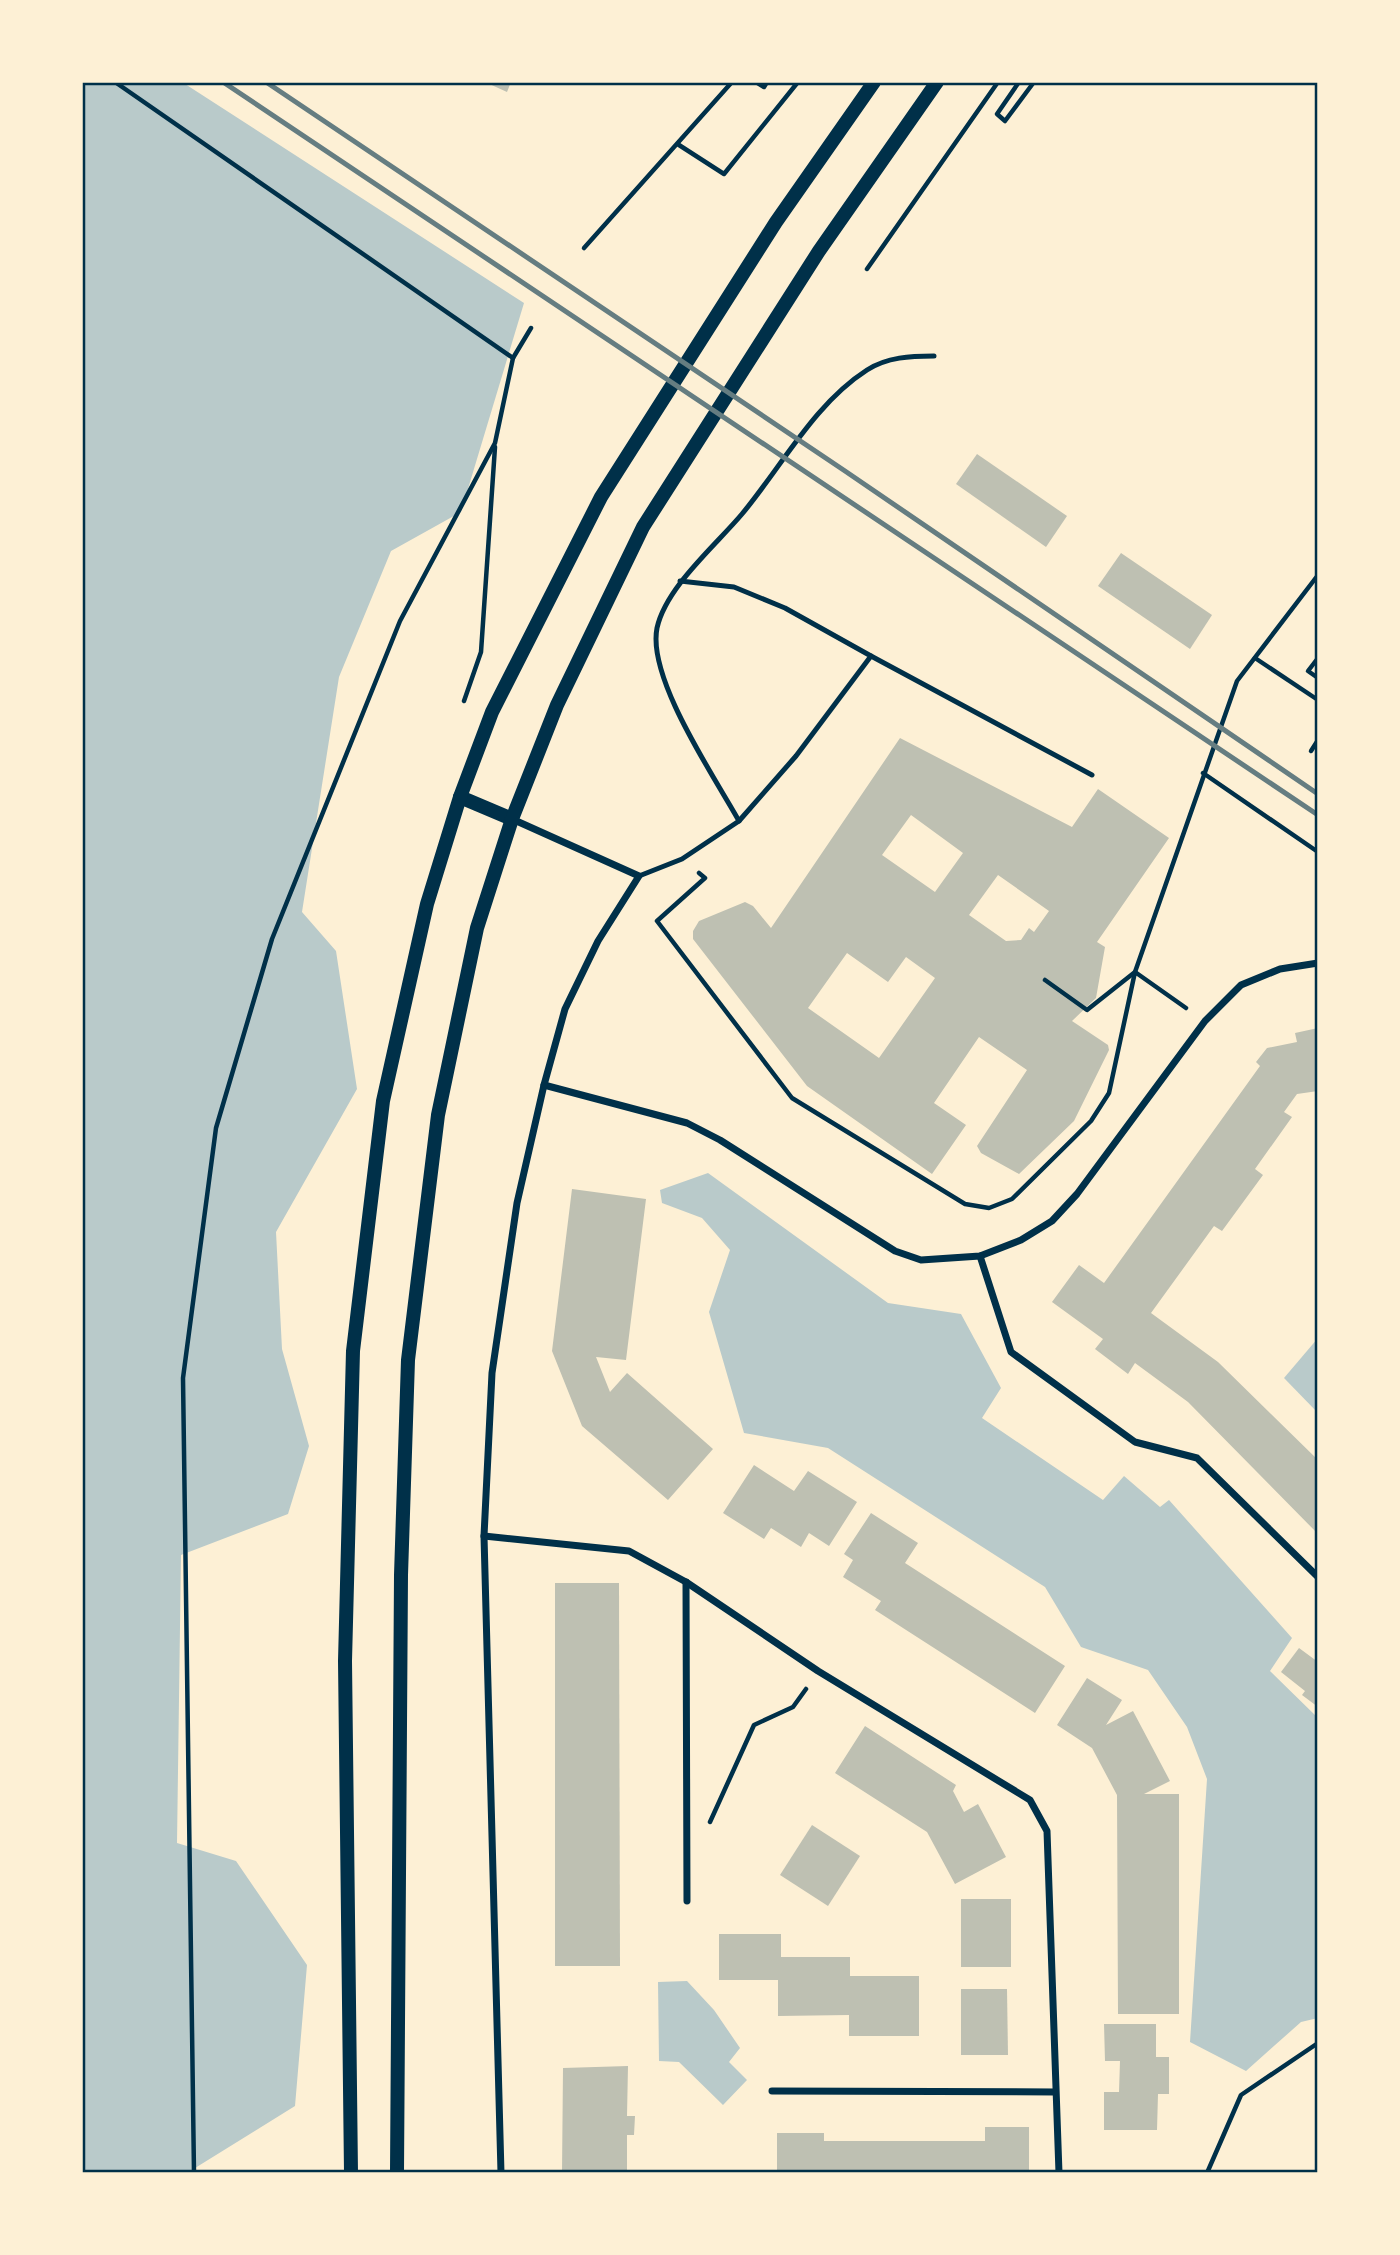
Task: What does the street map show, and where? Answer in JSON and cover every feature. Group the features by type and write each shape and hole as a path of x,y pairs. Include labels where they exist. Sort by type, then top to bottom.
{"main road":[{"path":"351,2173 345,1661 353,1352 383,1101 427,904 460,797 492,712 601,497 776,222 874,82"},
{"path":"397,2173 401,1575 408,1360 438,1115 477,928 512,819 558,705 643,527 819,251 937,82"},
{"path":"460,797 512,819"}],"street":[{"path":"501,2173 484,1536 492,1373 517,1203 544,1085 565,1009 598,941 639,876 512,819"},
{"path":"544,1085 687,1123 720,1140 895,1251 921,1259 946,1261 981,1256 1021,1240 1052,1221 1077,1194 1205,1021 1241,985 1280,969 1318,963"},
{"path":"981,1256 1011,1352 1135,1442 1197,1458 1318,1577"},
{"path":"484,1536 629,1551 686,1582 818,1671 1030,1800 1047,1831 1059,2173"},
{"path":"686,1582 687,1901"},
{"path":"772,2091 1055,2092"}],"lane":[{"path":"739,821 662,678 657,628 680,581 742,514 828,402 868,369 900,357 934,356"},
{"path":"680,581 734,587 785,608 1092,775"},
{"path":"639,876 682,859 739,821 796,756 871,656"}],"path":[{"path":"115,82 513,358"},
{"path":"583,248 679,145 732,82"},
{"path":"756,82 764,87 767,82"},
{"path":"679,145 724,174 798,82"},
{"path":"867,269 999,82"},
{"path":"1018,82 997,114 1005,121 1034,82"},
{"path":"492,712 463,703 481,652 495,443 513,358 531,328"},
{"path":"194,2173 183,1378 216,1128 272,939 400,621 495,443"},
{"path":"682,859 705,878 657,921 792,1098 965,1204 989,1208 1012,1199 1091,1121 1109,1093 1135,972 1237,681 1318,575"},
{"path":"1255,658 1318,700"},
{"path":"1318,659 1308,671 1318,678"},
{"path":"1311,751 1318,740"},
{"path":"1203,773 1280,829 1318,852"},
{"path":"1045,980 1087,1010 1135,972"},
{"path":"1135,972 1205,1021"},
{"path":"687,1823 712,1822 754,1725 793,1707 818,1671"},
{"path":"1207,2173 1241,2095 1318,2043"}],"shaded area":[{"path":"82,82 182,82 524,303 461,512 391,551 339,677 302,912 336,951 357,1089 276,1232 282,1349 309,1446 288,1514 181,1555 177,1843 236,1861 307,1965 295,2106 187,2173 82,2173"},
{"path":"708,1173 888,1303 961,1314 1001,1388 982,1418 1103,1500 1124,1476 1160,1507 1169,1500 1292,1638 1270,1671 1318,1718 1318,2018 1301,2022 1246,2071 1190,2042 1207,1779 1187,1727 1148,1670 1081,1647 1045,1587 828,1448 744,1433 709,1312 730,1250 702,1218 662,1203 660,1190"},
{"path":"1318,1338 1318,1413 1284,1378"},
{"path":"687,1981 714,2010 740,2048 729,2062 747,2080 723,2105 679,2062 659,2061 658,1982"}],"building":[{"path":"485,82 511,82 507,92"},
{"path":"977,454 1067,516 1046,547 956,484"},
{"path":"1121,553 1212,615 1190,649 1098,586"},
{"path":"900,738 1072,827 1098,789 1169,838 1097,942 1105,947 1096,998 1072,1021 1108,1045 1109,1050 1074,1121 1019,1174 981,1153 977,1146 1027,1070 979,1037 934,1103 966,1125 932,1174 807,1086 693,939 693,931 699,921 745,902 753,906 771,928","holes":["911,815 963,853 935,892 882,855","998,875 1049,911 1034,932 1029,928 1021,940 1006,941 969,915","847,953 888,982 906,957 935,978 879,1058 808,1008"]},
{"path":"1318,1028 1318,1091 1297,1094 1284,1112 1292,1117 1255,1169 1263,1175 1222,1231 1214,1226 1151,1313 1218,1362 1318,1460 1318,1534 1188,1402 1135,1363 1128,1374 1095,1349 1103,1339 1052,1302 1079,1265 1104,1283 1260,1066 1256,1062 1267,1048 1297,1042 1295,1033"},
{"path":"572,1189 646,1199 626,1360 596,1357 610,1392 627,1373 713,1449 668,1500 582,1426 552,1351"},
{"path":"754,1465 794,1491 808,1471 857,1502 829,1546 809,1533 801,1547 771,1528 764,1539 723,1513"},
{"path":"871,1513 918,1543 905,1563 1065,1666 1035,1713 875,1610 881,1601 843,1577 853,1560 844,1554"},
{"path":"555,1583 619,1583 620,1966 555,1966"},
{"path":"1299,1648 1318,1662 1318,1707 1302,1695 1305,1691 1281,1672"},
{"path":"1087,1678 1122,1700 1106,1725 1133,1711 1170,1781 1144,1794 1179,1794 1179,2014 1118,2014 1117,1795 1092,1748 1057,1725"},
{"path":"865,1726 956,1785 953,1791 964,1812 978,1804 1006,1857 955,1884 927,1832 835,1773"},
{"path":"812,1825 860,1856 828,1906 780,1875"},
{"path":"961,1899 1011,1899 1011,1967 961,1967"},
{"path":"719,1934 781,1934 781,1957 850,1957 850,1976 919,1976 919,2036 849,2036 849,2015 778,2016 778,1980 719,1980"},
{"path":"961,1989 1007,1989 1008,2055 961,2055"},
{"path":"1104,2024 1156,2024 1156,2057 1169,2057 1169,2094 1158,2094 1157,2130 1104,2130 1104,2092 1119,2092 1120,2061 1105,2061"},
{"path":"628,2066 627,2116 635,2116 634,2135 627,2135 627,2173 562,2173 563,2068"},
{"path":"985,2127 1029,2127 1029,2173 777,2173 777,2133 824,2133 824,2141 985,2141"}],"railway":[{"path":"223,82 1318,815"},
{"path":"266,82 845,471 1318,794"}]}
